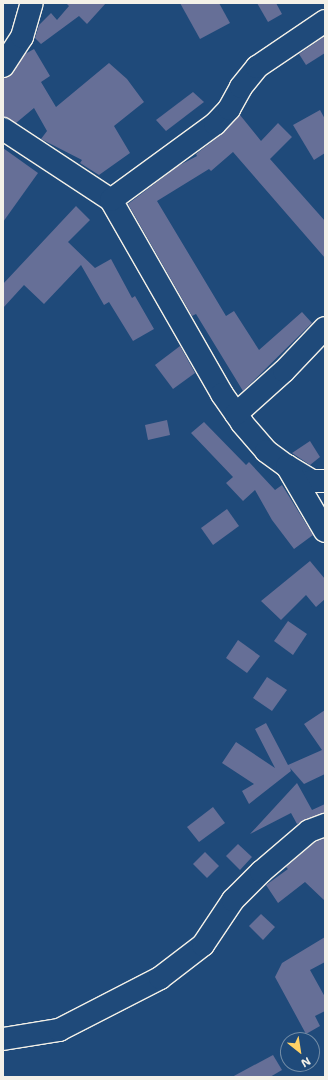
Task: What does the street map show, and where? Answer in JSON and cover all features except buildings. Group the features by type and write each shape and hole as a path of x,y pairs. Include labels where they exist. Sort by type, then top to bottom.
{"street":[{"path":"3,66 22,37 32,3"},
{"path":"111,200 215,124 229,109 241,86 257,67 325,21"},
{"path":"3,129 111,200 236,414 266,451 287,466 312,480 325,481"},
{"path":"236,414 260,394 325,328"},
{"path":"287,466 325,531"},
{"path":"3,1040 59,1030 160,978 203,945 233,900 261,872 309,831 325,825"}]}
